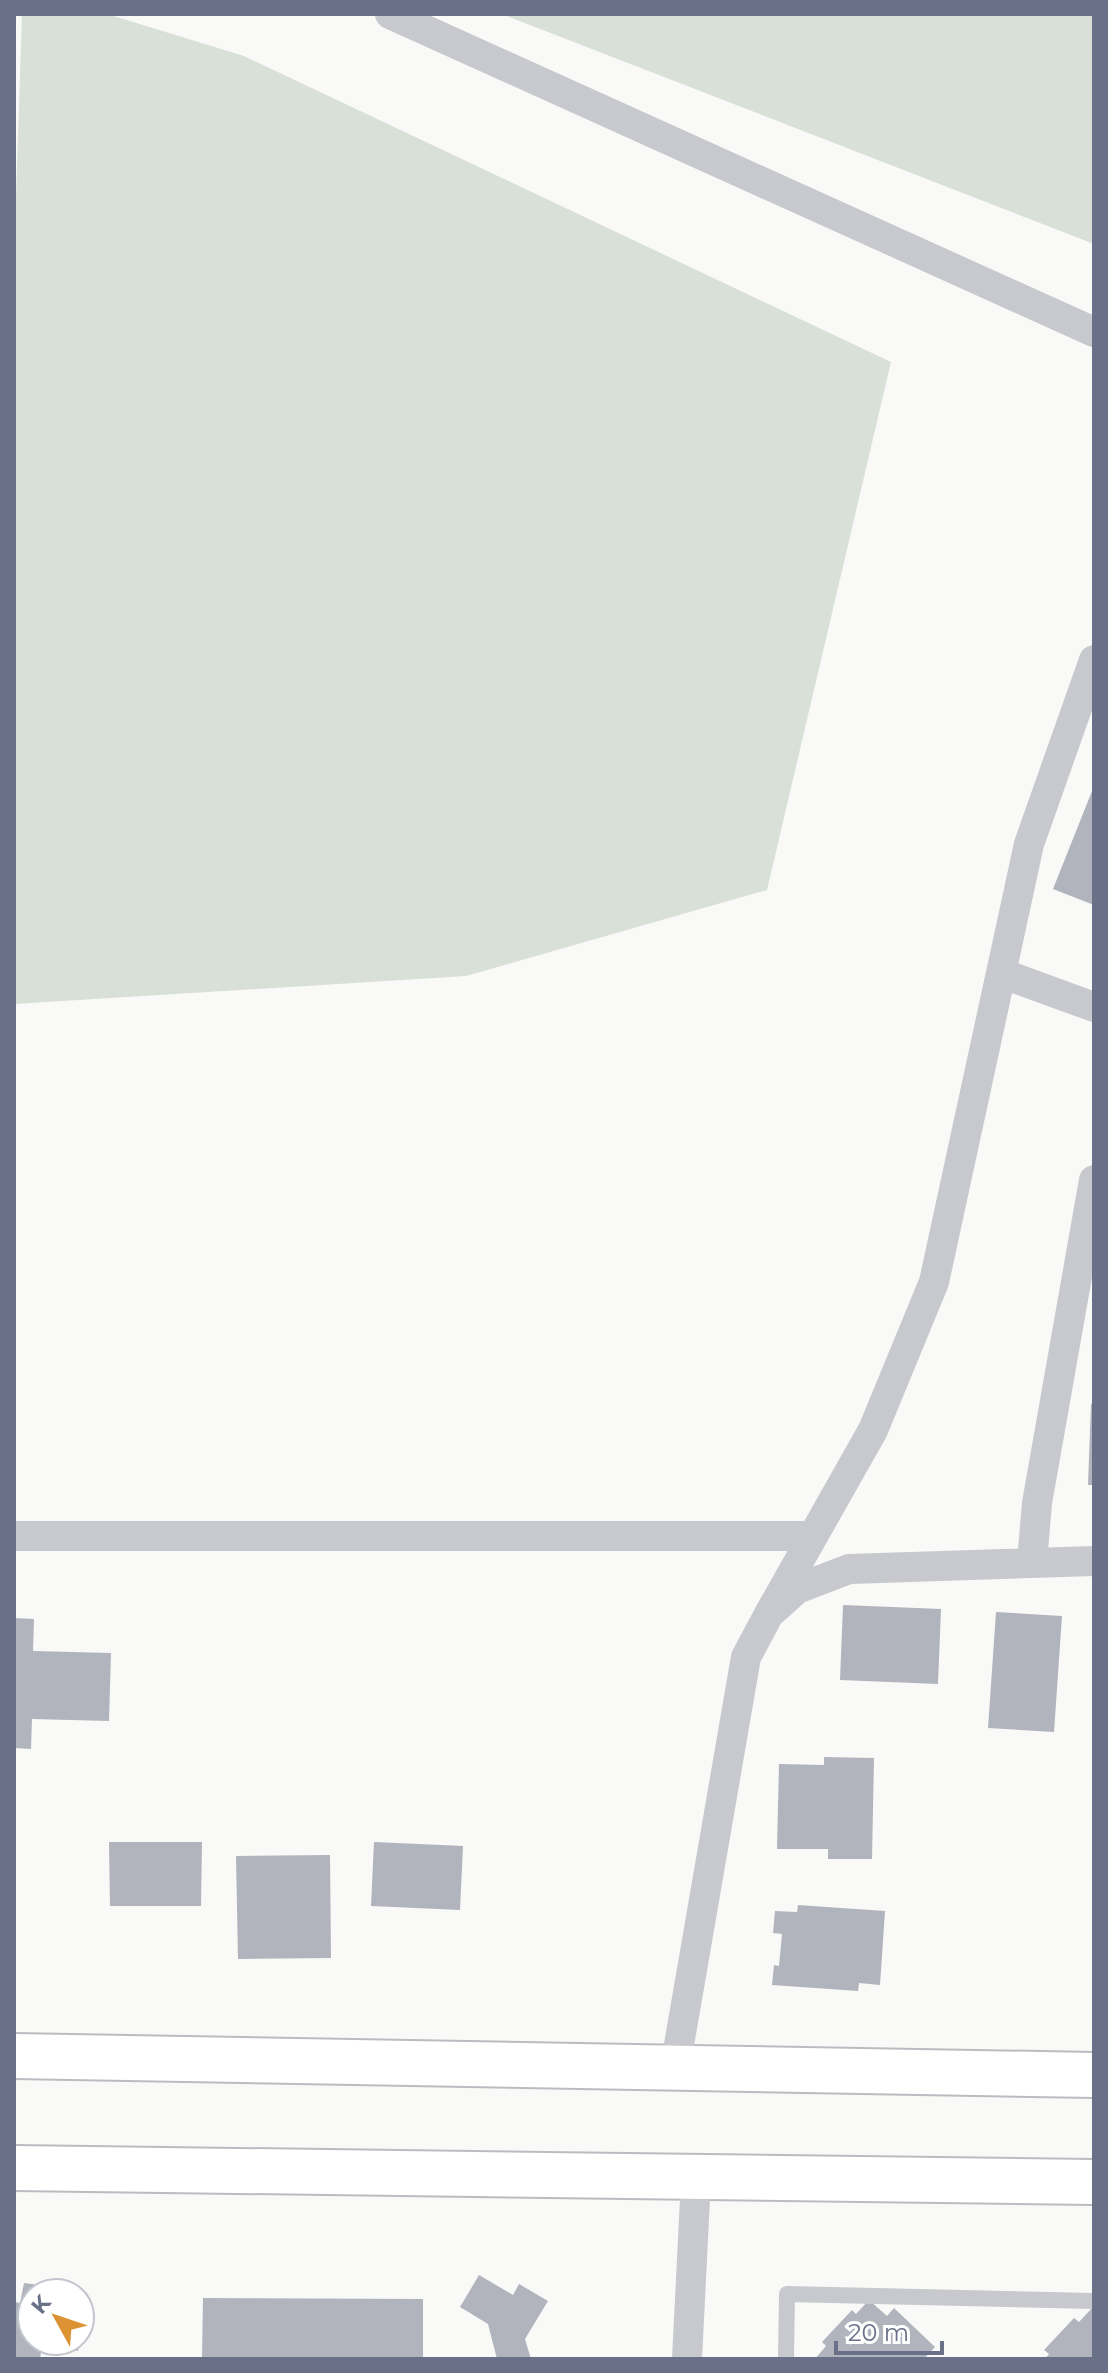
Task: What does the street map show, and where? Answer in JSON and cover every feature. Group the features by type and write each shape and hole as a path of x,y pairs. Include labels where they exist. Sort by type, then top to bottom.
{"main road":[{"path":"14,2056 1094,2075"},
{"path":"14,2168 1094,2182"}],"street":[{"path":"390,14 1094,332"},
{"path":"675,2068 746,1657 873,1430 934,1282 1029,844 1094,660"},
{"path":"1001,973 1094,1007"},
{"path":"1032,1562 1037,1503 1094,1180"},
{"path":"14,1536 813,1536"},
{"path":"769,1614 797,1589 849,1569 1094,1561"},
{"path":"687,2359 696,2179"}],"lane":[{"path":"786,2359 787,2294 1094,2301"}],"shaded area":[{"path":"22,14 107,14 244,56 891,362 767,890 466,976 14,1004 14,256"},
{"path":"503,14 1094,14 1094,244 507,16"}],"building":[{"path":"1094,786 1094,905 1053,889"},
{"path":"1091,1404 1094,1404 1094,1485 1088,1485"},
{"path":"843,1605 941,1609 938,1684 840,1680"},
{"path":"996,1612 1062,1616 1054,1732 988,1728"},
{"path":"14,1618 34,1619 33,1651 111,1653 109,1721 32,1719 31,1749 14,1748"},
{"path":"824,1757 874,1758 872,1859 828,1859 828,1849 777,1849 779,1764 824,1765"},
{"path":"109,1842 202,1842 201,1906 110,1906"},
{"path":"374,1842 463,1846 460,1910 371,1906"},
{"path":"330,1855 331,1958 238,1959 236,1856"},
{"path":"798,1905 885,1911 880,1985 859,1983 858,1991 772,1985 774,1965 779,1966 782,1934 773,1933 775,1911 797,1912"},
{"path":"479,2275 513,2295 519,2284 548,2301 525,2339 531,2359 497,2359 488,2324 460,2307"},
{"path":"203,2298 423,2299 423,2359 202,2359"},
{"path":"869,2300 887,2316 894,2308 935,2347 924,2359 815,2359 826,2346 822,2342 852,2310 856,2314"},
{"path":"14,2302 16,2357 40,2359 14,2359"},
{"path":"1092,2308 1094,2359 1045,2359 1049,2354 1044,2350 1074,2318 1079,2322"}]}
